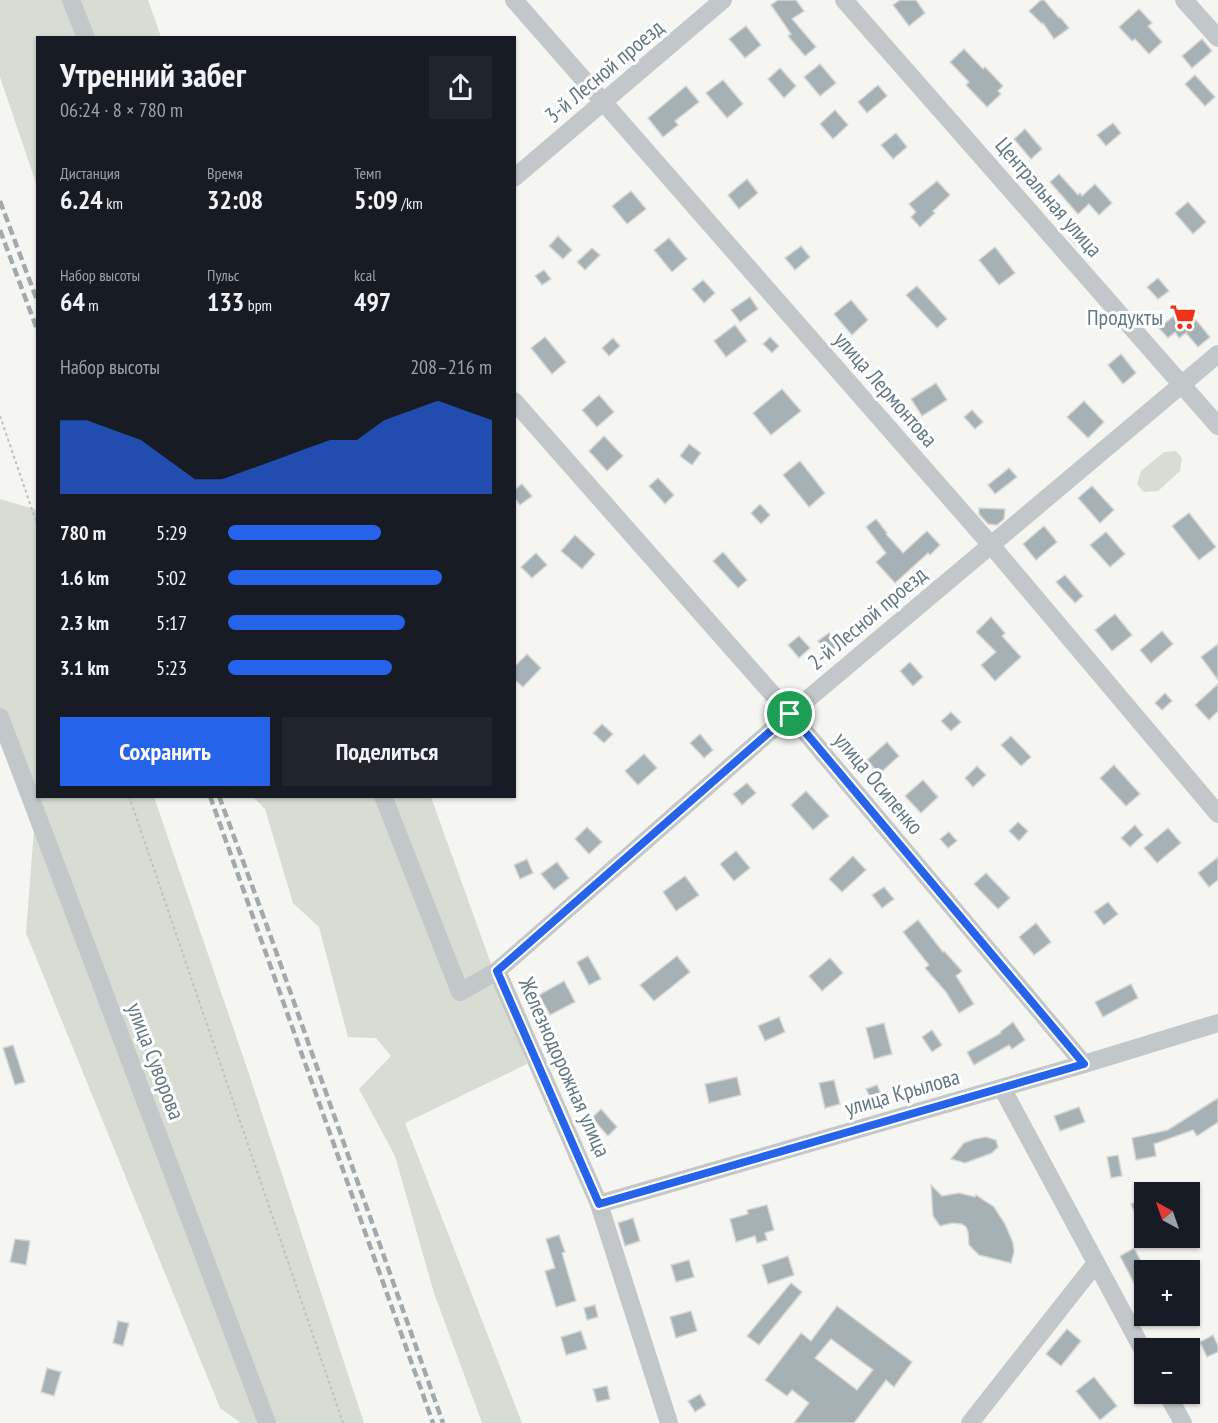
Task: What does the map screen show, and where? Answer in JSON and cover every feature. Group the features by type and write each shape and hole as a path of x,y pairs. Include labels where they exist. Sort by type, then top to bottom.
{"street":[{"path":"71,0 85,36"},
{"name":"улица Лермонтова","path":"514,0 991,545 1218,814"},
{"name":"3-й Лесной проезд","path":"516,176 723,0"},
{"name":"Центральная улица","path":"844,0 1218,426"},
{"path":"1184,0 1218,38"},
{"name":"2-й Лесной проезд","path":"497,971 790,714 1218,354"},
{"name":"улица Осипенко","path":"516,403 790,714 1084,1064"},
{"name":"улица Суворова","path":"0,717 4,741 267,1423"},
{"name":"Железнодорожная улица","path":"384,798 460,992 497,971 599,1204 669,1423"},
{"name":"улица Крылова","path":"599,1204 1218,1023"},
{"path":"1002,1088 1136,1338"},
{"path":"970,1423 1096,1263"},
{"path":"1173,1404 1183,1423"}],"path":[{"path":"0,416 36,520"},
{"path":"130,798 343,1423"}],"shaded area":[{"path":"0,0 148,0 161,36 36,36 36,183 0,77"},
{"path":"1176,451 1182,458 1180,471 1158,491 1144,492 1137,484 1141,471 1164,452"},
{"path":"0,499 36,510 36,798 154,798 247,1068 364,1423 241,1423 220,1408 26,933 35,817 0,721"},
{"path":"254,798 431,798 527,1064 405,1123 522,1423 482,1423 434,1293 395,1156 359,1089 391,1056 376,1038 348,1037 319,927 293,903 265,809"}],"building":[{"path":"778,0 796,0 804,11 792,19 816,47 805,56 788,36 791,34 771,5"},
{"path":"900,0 916,0 925,13 909,26 893,5"},
{"path":"1044,0 1069,28 1054,39 1043,23 1029,11"},
{"path":"1139,9 1152,23 1148,26 1162,42 1149,54 1119,27"},
{"path":"746,26 761,45 745,58 729,39"},
{"path":"1202,39 1212,51 1192,68 1182,56"},
{"path":"964,49 1003,86 998,91 1001,94 987,107 966,85 969,82 950,62"},
{"path":"820,64 836,83 820,96 804,77"},
{"path":"780,68 796,86 784,98 768,79"},
{"path":"1195,75 1215,97 1205,106 1185,84"},
{"path":"723,80 743,104 727,118 706,93"},
{"path":"878,85 887,96 867,113 858,102"},
{"path":"686,86 699,102 675,121 678,125 663,137 648,118"},
{"path":"835,110 848,125 833,139 820,124"},
{"path":"1113,123 1121,133 1106,146 1097,135"},
{"path":"1025,129 1042,149 1031,159 1014,139"},
{"path":"896,133 907,147 893,159 881,145"},
{"path":"1059,174 1078,195 1080,193 1082,196 1095,184 1112,203 1099,215 1089,204 1078,214 1050,182"},
{"path":"747,179 758,193 739,209 728,195"},
{"path":"937,181 950,195 920,227 911,217 916,212 909,204"},
{"path":"631,191 646,209 627,224 612,206"},
{"path":"1188,202 1206,222 1193,234 1175,213"},
{"path":"1080,229 1088,239 1078,247 1070,238"},
{"path":"558,236 572,250 563,259 549,246"},
{"path":"669,238 687,259 672,272 654,250"},
{"path":"801,246 810,257 795,270 785,258"},
{"path":"995,247 1015,273 999,285 979,260"},
{"path":"592,248 600,255 585,270 577,262"},
{"path":"544,270 551,279 542,285 535,276"},
{"path":"1158,278 1169,291 1158,299 1147,287"},
{"path":"703,280 715,293 704,303 692,289"},
{"path":"917,286 947,319 937,328 906,295"},
{"path":"750,297 758,309 740,322 731,310"},
{"path":"851,300 868,320 852,335 834,314"},
{"name":"Продукты","path":"1185,307 1210,337 1198,347 1186,333 1179,338 1175,332 1168,338 1159,328"},
{"path":"735,325 747,341 726,357 714,341"},
{"path":"545,337 566,362 552,374 531,348"},
{"path":"770,337 779,346 772,353 763,344"},
{"path":"613,338 620,346 609,356 602,348"},
{"path":"1121,354 1136,373 1123,384 1108,365"},
{"path":"936,383 947,400 922,416 911,399"},
{"path":"782,389 801,411 771,435 753,413"},
{"path":"599,395 614,412 597,427 582,410"},
{"path":"1084,401 1104,422 1088,438 1067,417"},
{"path":"972,410 983,422 975,429 964,417"},
{"path":"604,436 623,456 607,471 589,451"},
{"path":"689,444 701,453 692,465 680,456"},
{"path":"800,461 825,493 809,507 783,475"},
{"path":"1009,468 1017,477 995,494 988,485"},
{"path":"658,478 674,495 665,504 649,486"},
{"path":"522,484 532,496 520,505 516,500 516,488"},
{"path":"1092,486 1114,510 1100,523 1078,498"},
{"path":"760,504 770,515 761,524 751,513"},
{"path":"979,508 1005,509 1004,519 997,525 988,524 979,514"},
{"path":"1189,513 1216,547 1199,560 1172,526"},
{"path":"876,519 903,553 927,531 940,545 895,583 876,562 886,553 866,527"},
{"path":"1044,526 1057,542 1036,560 1023,544"},
{"path":"1106,532 1125,554 1110,567 1090,545"},
{"path":"575,535 595,554 582,569 561,551"},
{"path":"723,552 747,580 738,588 713,561"},
{"path":"536,553 547,565 532,578 521,567"},
{"path":"1065,575 1083,596 1075,603 1056,582"},
{"path":"1115,614 1132,635 1112,651 1095,630"},
{"path":"991,617 1005,633 1002,636 1021,657 995,681 981,665 996,652 976,632"},
{"path":"1162,631 1173,644 1151,663 1140,650"},
{"path":"829,633 839,645 828,653 818,641"},
{"path":"799,636 810,648 799,658 788,645"},
{"path":"1218,644 1218,680 1201,657"},
{"path":"527,654 541,668 523,687 516,681 516,665"},
{"path":"910,662 923,677 913,686 900,671"},
{"path":"1218,684 1218,711 1209,720 1195,705"},
{"path":"1165,693 1172,701 1162,710 1155,703"},
{"path":"951,712 961,722 951,731 941,721"},
{"path":"602,724 613,734 604,743 593,733"},
{"path":"700,734 713,750 704,758 690,743"},
{"path":"1011,736 1031,757 1021,766 1001,745"},
{"path":"887,742 899,756 879,774 867,760"},
{"path":"644,754 657,768 638,785 625,771"},
{"path":"1114,765 1140,794 1126,806 1100,778"},
{"path":"977,766 986,775 973,787 965,778"},
{"path":"923,780 938,797 921,813 905,796"},
{"path":"747,783 756,793 742,805 733,794"},
{"path":"806,791 829,816 813,830 791,805"},
{"path":"1018,822 1028,831 1019,841 1009,831"},
{"path":"1135,825 1143,835 1130,847 1121,838"},
{"path":"587,827 602,842 589,854 575,839"},
{"path":"1168,828 1181,843 1157,863 1144,848"},
{"path":"949,832 957,841 948,848 940,839"},
{"path":"736,851 750,868 734,881 720,864"},
{"path":"853,856 866,870 842,892 829,879"},
{"path":"1218,857 1218,880 1209,887 1198,873"},
{"path":"527,859 533,873 520,879 514,865"},
{"path":"557,862 569,878 554,890 541,874"},
{"path":"986,873 1010,898 998,909 974,884"},
{"path":"685,876 699,895 676,911 663,892"},
{"path":"884,887 894,899 882,908 872,895"},
{"path":"1108,902 1118,914 1104,925 1094,912"},
{"path":"918,920 943,952 962,971 956,976 974,1004 959,1013 946,992 925,968 929,965 903,932"},
{"path":"1036,923 1051,942 1034,955 1019,937"},
{"path":"588,956 601,979 589,985 577,962"},
{"path":"677,956 690,972 654,1001 640,985"},
{"path":"830,958 843,973 822,991 809,976"},
{"path":"564,981 575,1002 550,1015 539,995"},
{"path":"1131,984 1138,998 1103,1017 1095,1002"},
{"path":"779,1017 785,1032 765,1041 758,1026"},
{"path":"1013,1022 1025,1040 1012,1049 1009,1045 974,1065 967,1052 1001,1033"},
{"path":"884,1023 892,1054 874,1059 866,1028"},
{"path":"932,1030 942,1045 932,1052 922,1037"},
{"path":"13,1045 25,1082 15,1085 3,1048"},
{"path":"737,1077 741,1095 709,1103 705,1084"},
{"path":"834,1080 840,1104 825,1108 819,1083"},
{"path":"877,1085 883,1099 873,1104 866,1089"},
{"path":"1218,1098 1218,1122 1197,1136 1193,1130 1154,1144 1156,1156 1136,1160 1132,1138 1168,1130"},
{"path":"1079,1107 1085,1122 1060,1131 1054,1116"},
{"path":"601,1109 617,1127 608,1136 592,1118"},
{"path":"986,1137 996,1140 998,1147 992,1153 965,1163 951,1159 964,1143"},
{"path":"1118,1155 1122,1176 1111,1178 1107,1157"},
{"path":"931,1185 942,1196 959,1193 975,1197 976,1195 994,1207 1013,1243 1014,1252 1011,1263 979,1255 969,1245 968,1232 962,1224 952,1223 940,1226 933,1216"},
{"path":"767,1205 774,1230 765,1233 767,1240 757,1243 755,1236 736,1242 730,1219 748,1214 747,1210"},
{"path":"633,1218 640,1241 625,1246 618,1223"},
{"path":"559,1235 576,1301 556,1307 545,1271 555,1268 546,1239"},
{"path":"15,1239 30,1241 26,1265 10,1262"},
{"path":"1134,1248 1140,1260 1134,1260 1134,1283 1120,1256"},
{"path":"788,1256 794,1275 768,1284 762,1265"},
{"path":"689,1260 694,1277 676,1282 671,1265"},
{"path":"791,1283 802,1292 759,1345 747,1336"},
{"path":"595,1305 598,1317 587,1320 584,1308"},
{"path":"837,1306 912,1362 894,1387 886,1380 854,1423 794,1423 809,1403 792,1390 787,1396 765,1380 801,1333 811,1341","holes":["831,1339 873,1370 857,1390 815,1358"]},
{"path":"691,1311 697,1331 676,1338 670,1317"},
{"path":"118,1321 129,1323 123,1346 113,1343"},
{"path":"1067,1329 1081,1341 1061,1366 1046,1354"},
{"path":"581,1331 587,1349 566,1355 561,1337"},
{"path":"1213,1335 1218,1352 1207,1357 1200,1342"},
{"path":"47,1368 61,1372 54,1396 41,1392"},
{"path":"1094,1377 1117,1406 1100,1420 1076,1391"},
{"path":"607,1386 610,1399 597,1402 593,1389"},
{"path":"700,1394 706,1405 695,1412 688,1401"}],"railway":[{"path":"0,201 36,298"},
{"path":"0,230 36,327"},
{"path":"211,798 433,1423"},
{"path":"220,798 443,1423"}],"place":[{"name":"Продукты","path":"1183,317"}],"route":[{"path":"790,714 1084,1064 599,1204 497,971 790,714"}]}
